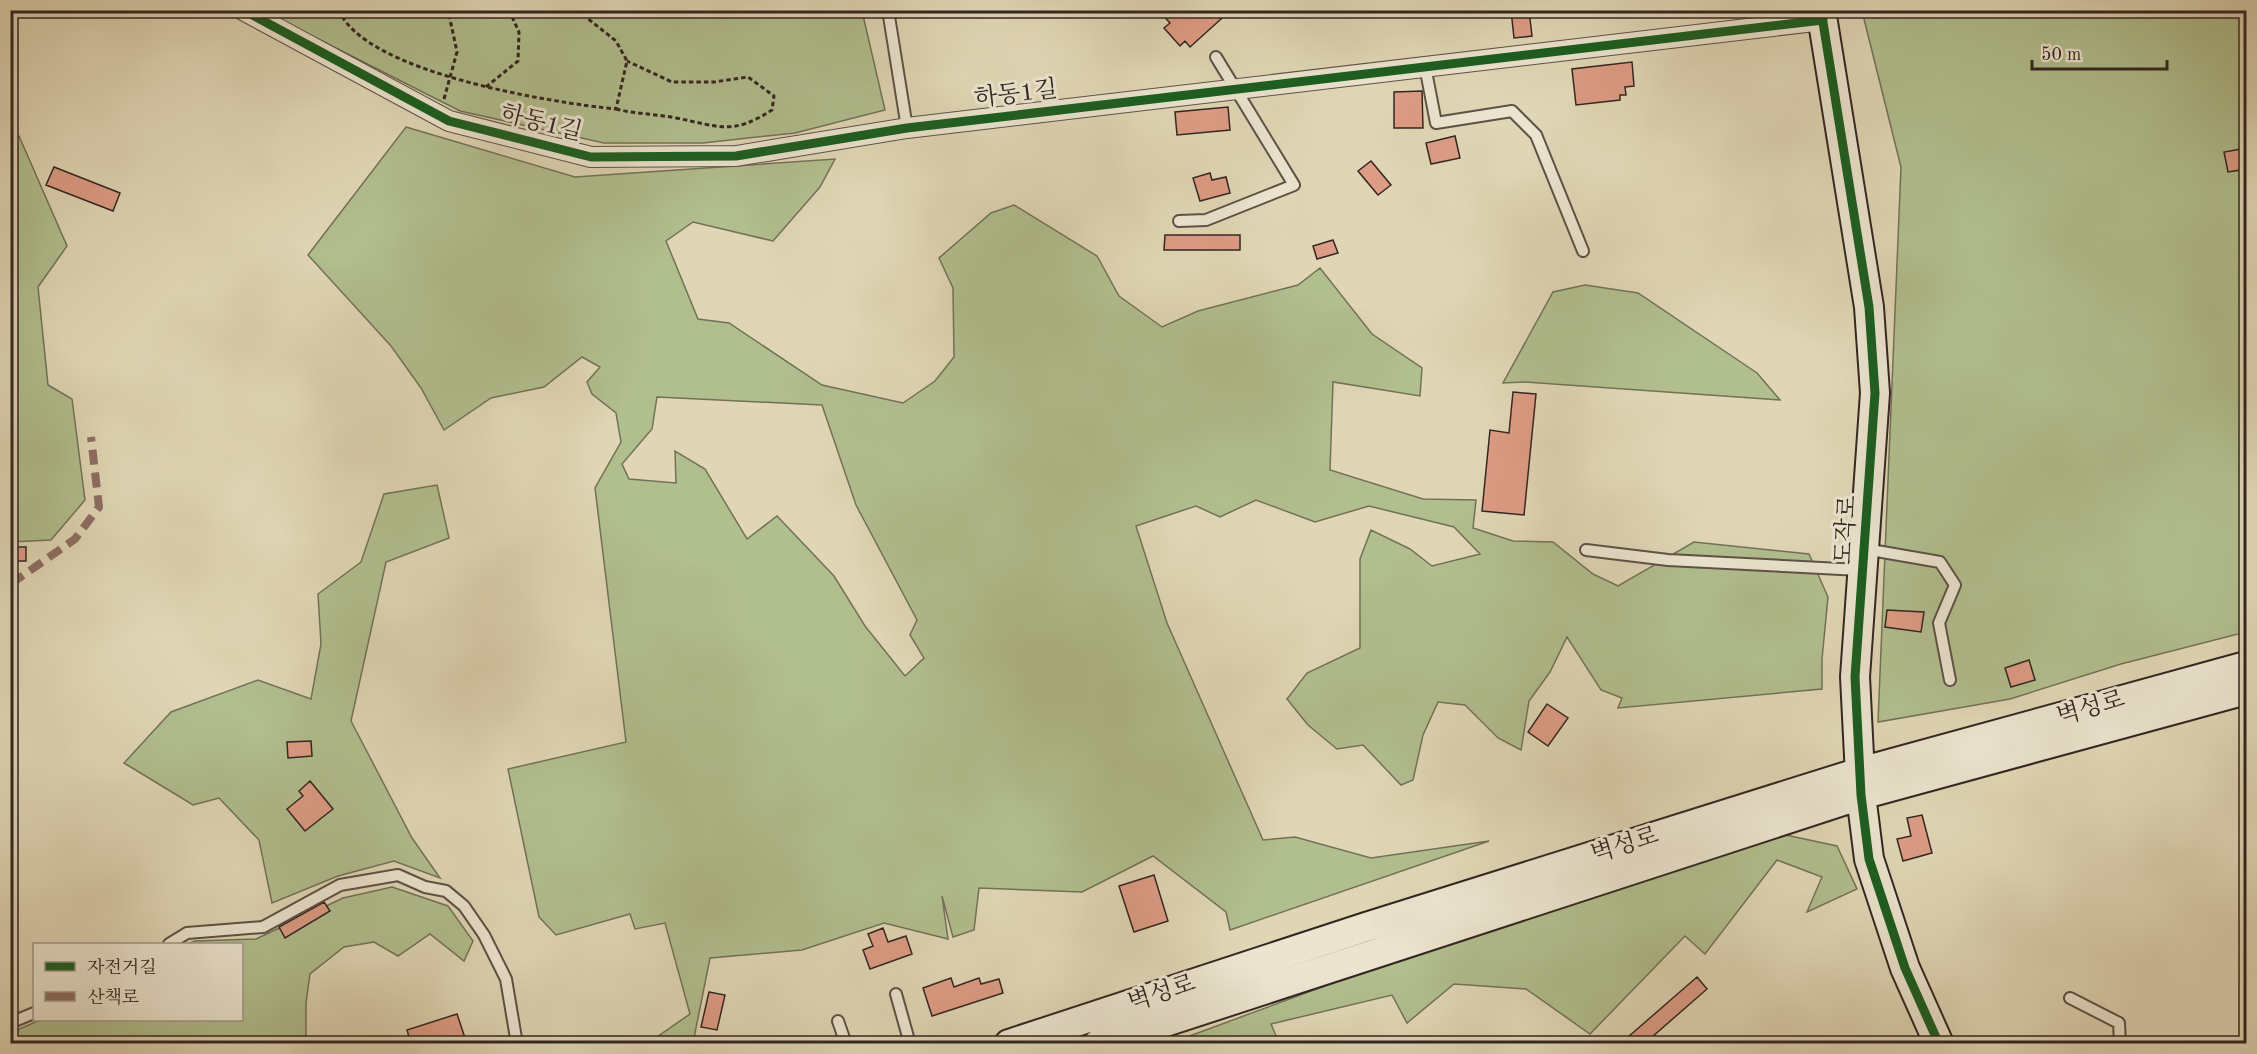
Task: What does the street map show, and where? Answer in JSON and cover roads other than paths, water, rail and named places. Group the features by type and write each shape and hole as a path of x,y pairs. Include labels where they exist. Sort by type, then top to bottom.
{"main road":[{"name":"도작로","path":"1822,15 1869,307 1874,372 1875,393 1855,677 1861,784 1869,859 1905,968 1939,1044"},
{"name":"벽성로","path":"1009,1044 1366,927 1861,784 2247,666"},
{"name":"벽성로","path":"1107,1042 1861,784 2247,690"}],"street":[{"name":"하동1길","path":"243,10 264,15 449,121 591,157 736,156 907,128 1425,66 1822,15"}],"lane":[{"path":"888,10 907,128"},
{"path":"1179,220 1206,220 1294,185 1216,57"},
{"path":"1425,66 1436,123 1512,111 1536,135 1583,252"},
{"path":"1586,550 1668,560 1864,559 1940,562 1955,585 1939,623 1950,680"},
{"path":"172,943 187,933 263,927 340,885 398,875 425,887 446,891 464,906 484,935 506,979 517,1044"},
{"path":"896,994 910,1044"},
{"path":"2070,998 2119,1023 2120,1044"},
{"path":"10,1023 33,1013"},
{"path":"838,1021 846,1044"}]}
